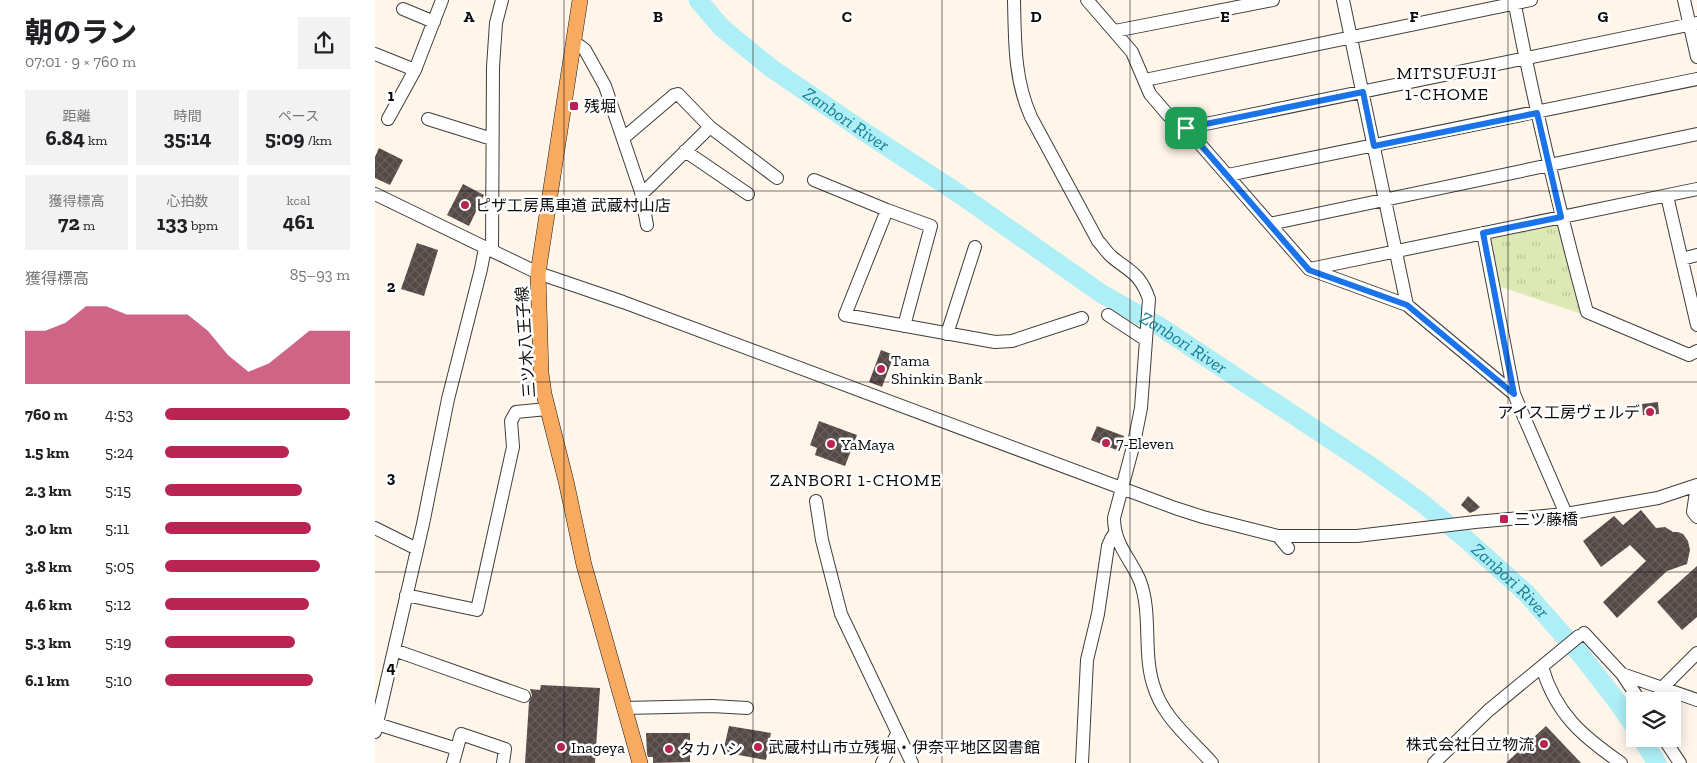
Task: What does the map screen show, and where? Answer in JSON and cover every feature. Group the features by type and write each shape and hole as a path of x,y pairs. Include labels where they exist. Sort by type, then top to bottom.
{"main road":[{"name":"三ツ木八王子線","path":"580,0 538,273 540,355 547,409 566,481 584,564 640,763"}],"street":[{"path":"388,119 415,70 442,0"},
{"path":"457,749 376,728 417,550 448,399 489,249 494,42 501,0"},
{"path":"1014,0 1017,68 1022,94 1031,117 1099,241 1112,257 1135,274 1144,287 1149,303 1141,408 1134,443 1114,518 1115,533 1139,580 1145,599 1151,678 1156,693 1172,721 1212,763"},
{"path":"1087,0 1132,52 1150,94 1168,115 1186,128 1309,270 1407,305 1514,394"},
{"path":"1115,31 1273,0"},
{"path":"1343,0 1407,305"},
{"path":"1145,80 1531,0"},
{"path":"1685,0 1693,23 1697,57"},
{"path":"1515,2 1525,58 1561,217 1587,312 1689,355 1697,351"},
{"path":"403,9 433,22"},
{"path":"1186,128 1693,23"},
{"path":"574,44 585,50 605,86 641,192 647,225"},
{"path":"375,54 415,70"},
{"path":"1228,176 1537,113 1697,78"},
{"path":"622,136 627,135 674,95 678,94 710,127 777,178"},
{"path":"428,119 492,139"},
{"path":"641,192 646,190 710,127"},
{"path":"1270,224 1697,134"},
{"path":"685,151 748,194"},
{"path":"814,180 931,226 904,326"},
{"path":"1309,270 1667,196 1697,188"},
{"path":"375,194 538,273 623,302 1121,488 1203,517 1278,536 1357,536 1475,522 1566,514 1658,498 1697,485 1693,512 1697,517"},
{"path":"1667,196 1697,325"},
{"path":"887,210 845,315 995,342 1012,341 1082,318"},
{"path":"1483,233 1514,394 1566,514"},
{"path":"947,334 975,247"},
{"path":"1682,259 1697,255"},
{"path":"1107,315 1146,338"},
{"path":"407,595 477,610 513,447 511,421 516,412 547,409"},
{"path":"816,501 822,540 841,614 912,763"},
{"path":"375,528 417,550"},
{"path":"1082,763 1087,660 1098,614 1108,546 1115,533"},
{"path":"1278,536 1288,548"},
{"path":"1434,763 1489,710 1581,634 1622,674 1634,692"},
{"path":"394,650 525,696"},
{"path":"1663,687 1697,653"},
{"path":"1542,667 1547,682 1564,714 1576,728 1621,763"},
{"path":"1622,674 1697,700"},
{"path":"624,708 712,706 747,708"},
{"path":"453,763 461,734 505,749 503,763"},
{"path":"882,763 897,734"},
{"path":"1669,747 1680,763"}],"green space":[{"path":"1559,220 1585,315 1495,285 1485,234"}],"building":[{"path":"379,148 403,160 390,185 375,178 375,157"},
{"path":"463,184 484,195 469,226 447,215"},
{"path":"417,243 438,250 424,296 401,289"},
{"path":"881,350 894,355 882,387 869,382"},
{"path":"1658,402 1659,414 1643,415 1642,404"},
{"path":"819,421 857,435 845,466 815,455 817,448 810,445"},
{"path":"1097,426 1124,436 1119,451 1091,440"},
{"path":"1468,496 1480,507 1470,513 1461,505"},
{"path":"1641,510 1656,528 1665,527 1673,532 1683,534 1688,541 1690,550 1687,564 1667,571 1617,618 1603,602 1646,561 1630,545 1601,567 1583,541 1614,516 1623,525"},
{"path":"1697,566 1697,617 1682,630 1657,602"},
{"path":"541,685 600,688 595,763 525,763 529,702 532,695 530,689 540,690"},
{"path":"729,726 771,733 766,760 723,752"},
{"name":"株式会社日立物流","path":"1546,726 1581,763 1506,763"},
{"path":"646,733 690,733 690,762 653,763 653,757 648,757 647,754"}],"waterway":[{"name":"Zanbori River","path":"698,0 722,28 771,68 958,193 1102,294 1159,326 1372,467 1422,503 1526,593 1581,655 1626,714"},
{"name":"Zanbori River","path":"1647,747 1657,763"}],"place":[{"name":"残堀","path":"574,106"},
{"name":"ピザ工房馬車道 武蔵村山店","path":"465,205"},
{"name":"Tama Shinkin Bank","path":"881,369"},
{"name":"アイス工房ヴェルデ","path":"1650,412"},
{"name":"7-Eleven","path":"1106,443"},
{"name":"YaMaya","path":"831,444"},
{"name":"三ツ藤橋","path":"1504,519"},
{"name":"株式会社日立物流","path":"1544,744"},
{"name":"Inageya","path":"561,747"},
{"name":"武蔵村山市立残堀・伊奈平地区図書館","path":"758,747"},
{"name":"タカハシ","path":"669,749"}],"district":[{"name":"MITSUFUJI 1-CHOME","path":"1447,83"},
{"name":"ZANBORI 1-CHOME","path":"856,480"}],"route":[{"path":"1363,92 1374,146 1537,113 1561,217 1483,233 1514,394 1407,305 1309,270 1186,128 1363,92"}]}
